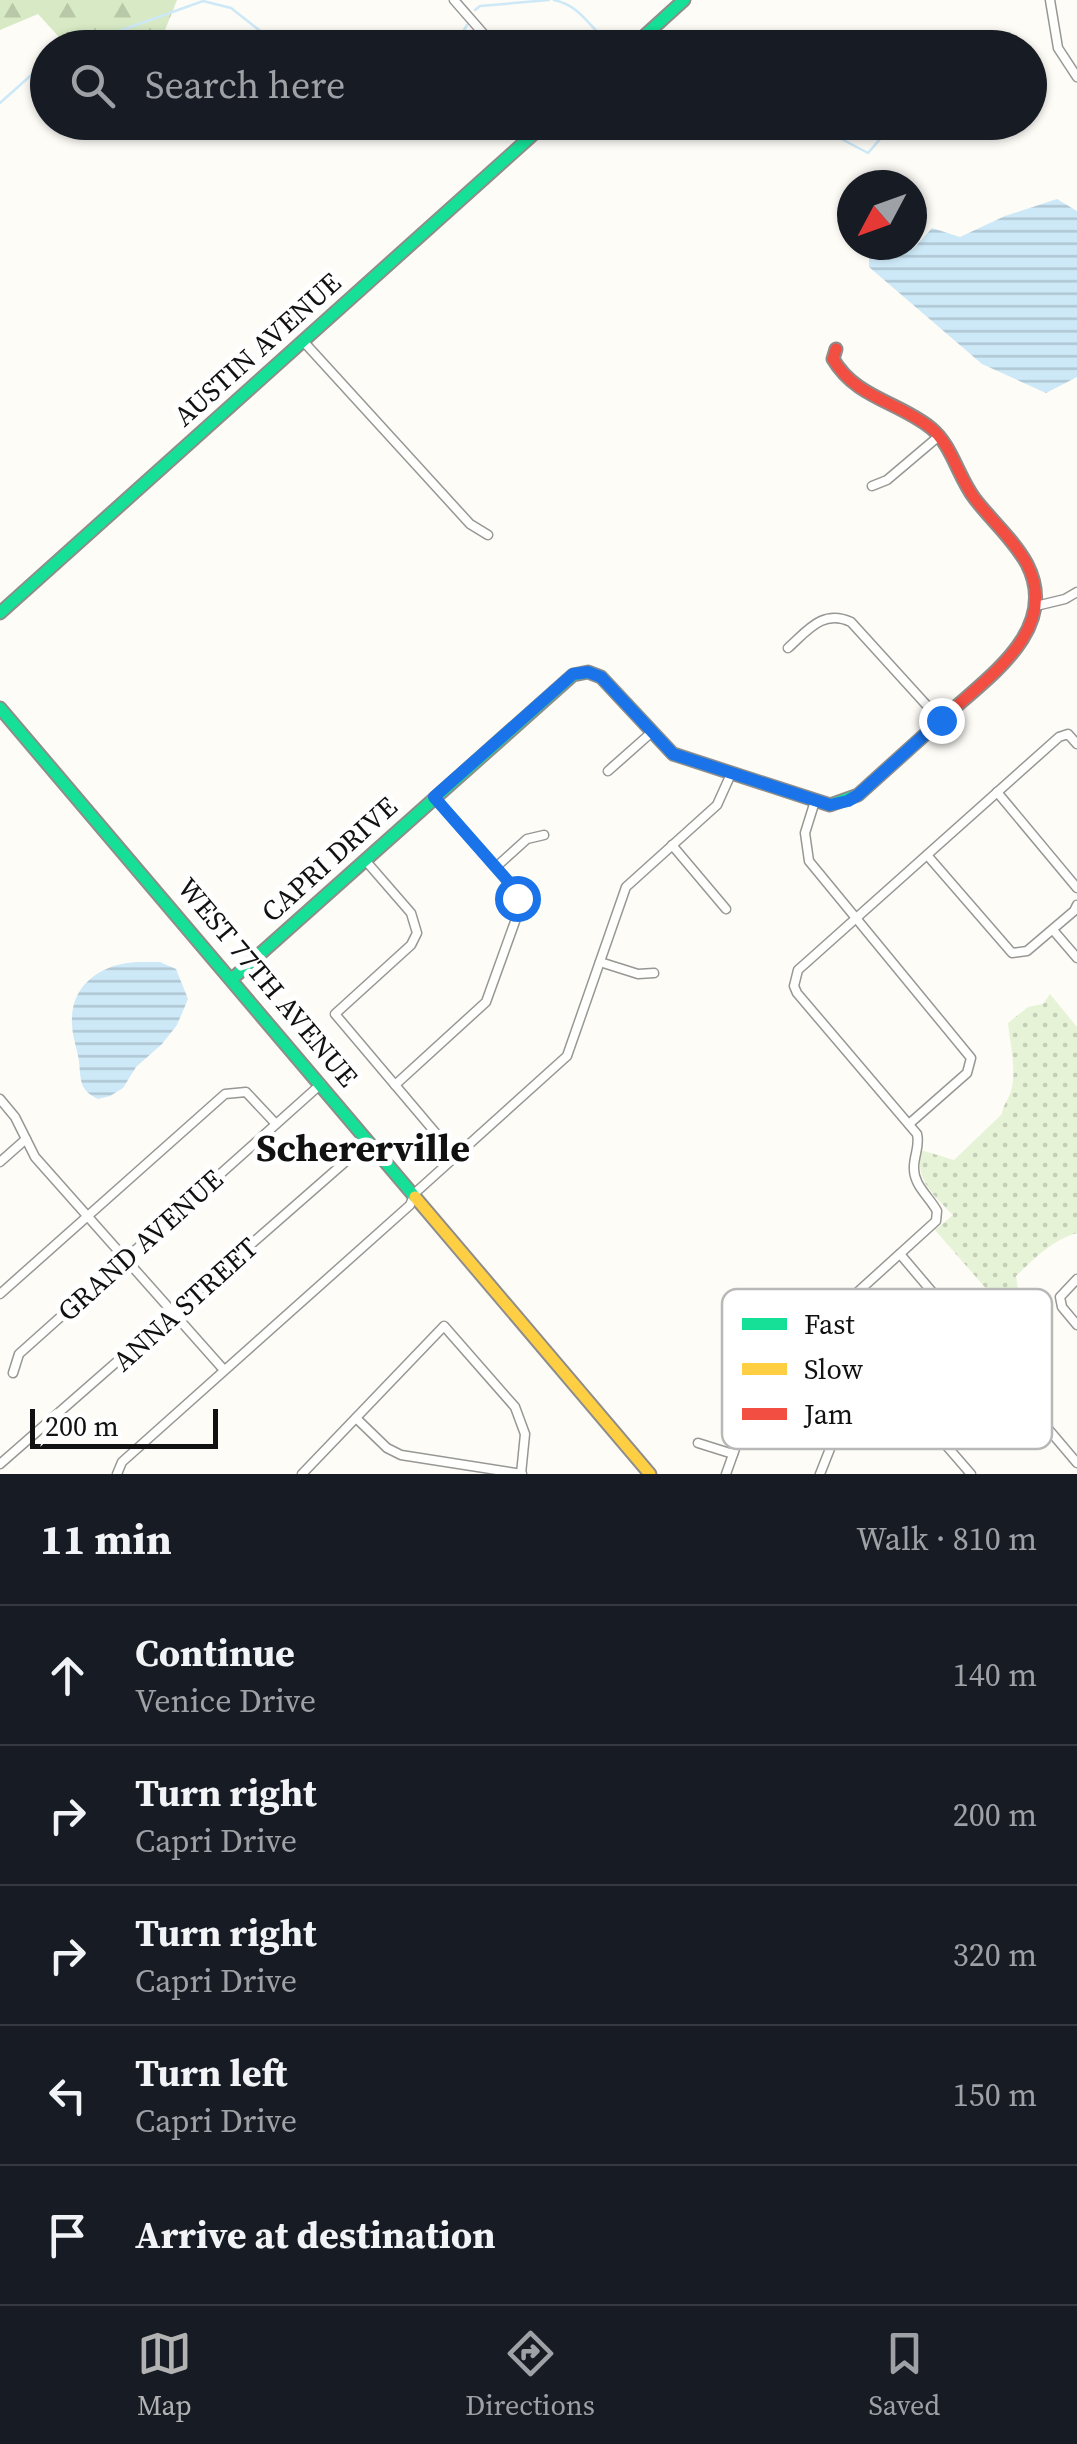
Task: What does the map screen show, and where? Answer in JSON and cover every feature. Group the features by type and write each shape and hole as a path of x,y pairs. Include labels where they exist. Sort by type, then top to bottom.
{"street":[{"path":"454,0 480,30"},
{"path":"651,30 684,0"},
{"path":"1050,0 1058,48 1077,78"},
{"name":"AUSTIN AVENUE","path":"0,613 528,140"},
{"path":"303,340 470,524 488,534"},
{"path":"836,349 832,359 850,383 870,398 914,417 939,436 966,488 1026,560 1035,586 1036,606 1077,592"},
{"path":"872,486 888,480 939,436"},
{"name":"CAPRI DRIVE","path":"232,978 573,674 588,672 601,677 673,754 815,801 838,804 858,795 1003,665 1028,632 1036,606"},
{"path":"788,648 823,618 833,616 851,622 941,720"},
{"name":"WEST 77TH AVENUE","path":"0,708 650,1474"},
{"path":"608,771 652,732"},
{"path":"861,1289 936,1220 938,1211 916,1182 913,1169 919,1142 909,1124 797,992 794,978 798,970 1059,736 1068,734 1077,744"},
{"path":"117,1474 122,1462 410,1204 415,1194 567,1056 626,887 716,805 732,774"},
{"path":"997,792 1077,888"},
{"path":"395,1085 492,994 518,907 514,888 434,797"},
{"path":"815,801 805,834 809,861 971,1058 967,1073 909,1124"},
{"path":"496,867 527,839 544,836"},
{"path":"672,845 726,909"},
{"path":"926,855 1012,952 1027,951 1077,905"},
{"path":"365,860 412,913 417,933 411,945 335,1014 456,1157"},
{"path":"1053,930 1077,958"},
{"path":"600,962 638,974 654,973"},
{"name":"GRAND AVENUE","path":"12,1373 19,1354 321,1084"},
{"path":"0,1294 226,1094 246,1092 276,1124"},
{"path":"0,1099 15,1117 35,1156 224,1370"},
{"path":"0,1162 26,1139"},
{"name":"ANNA STREET","path":"0,1464 369,1141"},
{"path":"900,1254 930,1289"},
{"path":"1077,1279 1060,1296 1062,1307 1077,1325"},
{"path":"302,1474 444,1326 515,1407 524,1434 521,1474 400,1455 387,1448 356,1418"},
{"path":"1052,1433 1077,1463"},
{"path":"698,1443 733,1454"},
{"path":"726,1474 735,1449"},
{"path":"822,1473 831,1449"},
{"path":"949,1449 971,1474"}],"green space":[{"path":"0,0 177,0 165,30 53,30 38,14 0,30"},
{"path":"1050,994 1077,1027 1077,1233 1044,1250 1016,1276 1018,1289 986,1289 935,1230 953,1215 923,1179 921,1150 954,1160 1002,1114 1013,1074 1008,1023 1028,1007 1043,1004"}],"water":[{"path":"1057,199 1077,211 1077,377 1046,393 982,364 869,267 869,260 927,260 927,234 932,228 960,237 1005,216"},
{"path":"160,962 176,969 188,999 177,1025 136,1067 123,1088 98,1099 82,1084 73,1009 91,978 113,966"}],"waterway":[{"path":"475,10 480,6 549,0"},
{"path":"554,0 575,10 596,30"},
{"path":"122,30 203,1 231,8 259,30"},
{"path":"464,30 467,25"},
{"path":"0,103 30,76"},
{"path":"843,140 868,153 879,140"}],"traffic: fast":[{"path":"651,30 684,0"},
{"path":"0,613 527,140"},
{"path":"232,979 573,675 588,672 601,677 673,754 830,805 858,795 950,712"},
{"path":"0,708 415,1197"}],"traffic: slow":[{"path":"415,1197 650,1474"}],"traffic: jam":[{"path":"836,349 833,359 853,382 938,435 975,499 1022,555 1035,587 1035,609 1016,648 950,712"}],"district":[{"name":"Schererville","path":"363,1148"}],"route":[{"path":"517,898 514,888 434,797 573,674 588,672 601,677 673,754 830,805 858,795 941,720"}]}
